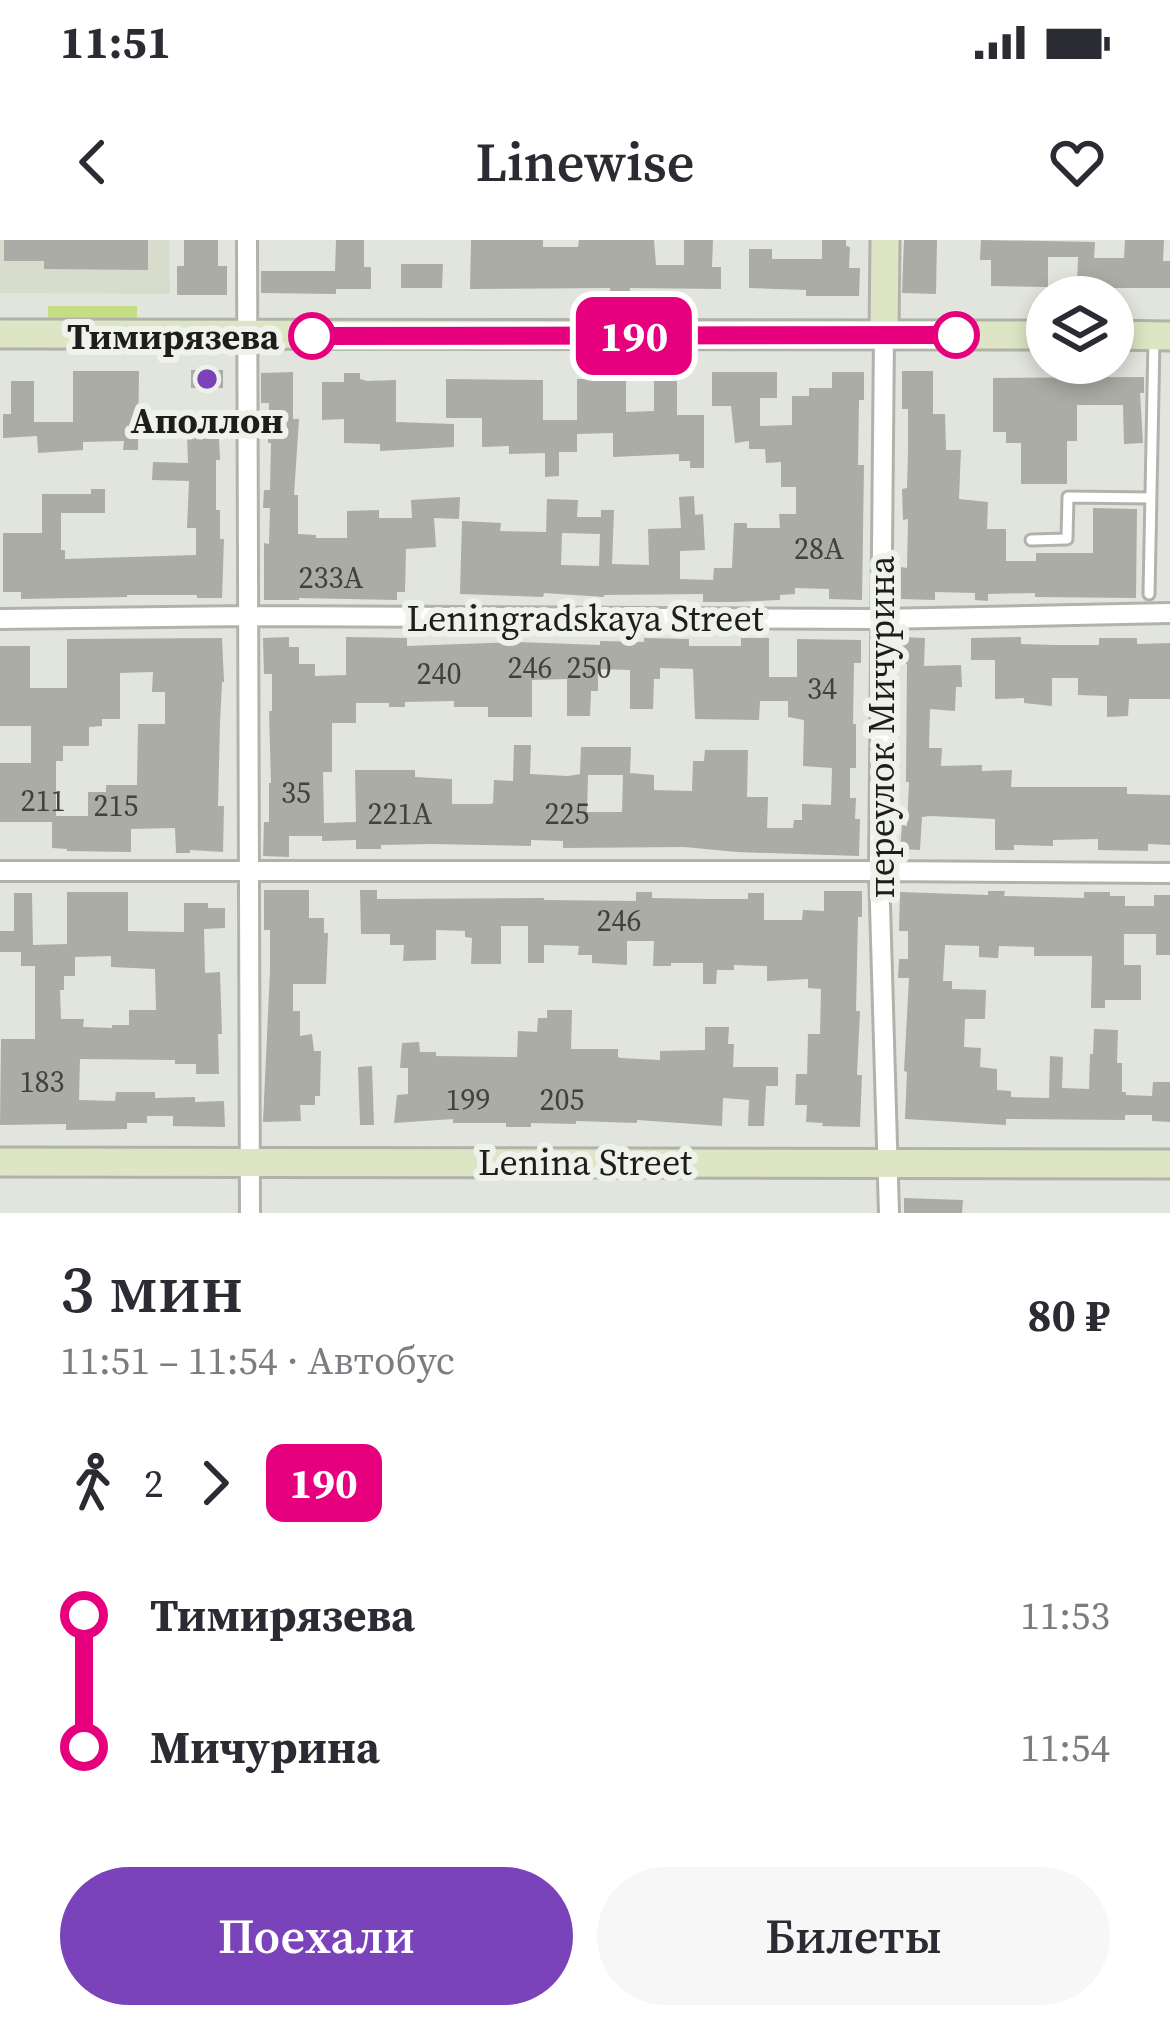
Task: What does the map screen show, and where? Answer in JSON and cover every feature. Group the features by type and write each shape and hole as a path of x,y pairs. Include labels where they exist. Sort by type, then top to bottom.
{"street":[{"path":"247,240 250,1213"},
{"name":"переулок Мичурина","path":"885,240 879,871 889,1213"},
{"path":"0,334 1026,335"},
{"name":"Leningradskaya Street","path":"0,620 247,616 880,620 1170,613"},
{"path":"0,872 1170,873"},
{"name":"Lenina Street","path":"0,1162 1170,1164"}],"lane":[{"path":"1149,594 1162,336"},
{"path":"1031,540 1067,539 1068,497 1151,498"}],"shaded area":[{"path":"0,240 169,240 170,294 0,293"}],"green space":[{"path":"48,306 137,306 137,318 48,318"}],"building":[{"path":"4,240 148,240 148,270 44,269 44,261 4,261"},
{"path":"184,240 218,240 218,266 227,266 227,295 177,295 177,266 184,266"},
{"path":"336,240 364,240 364,267 371,267 371,289 336,289 336,294 261,293 261,271 335,271"},
{"path":"471,240 543,240 543,247 578,247 579,240 654,240 656,265 684,265 684,240 713,240 712,267 721,267 721,289 630,288 630,295 610,295 610,288 470,289"},
{"path":"822,240 846,240 849,268 860,268 859,296 806,296 806,290 749,288 749,249 772,249 772,259 822,259"},
{"path":"904,240 937,240 936,294 902,293"},
{"path":"981,240 1095,242 1094,258 1124,258 1125,240 1164,240 1170,288 1134,288 1134,276 1077,276 1078,257 1048,257 1048,276 1026,276 1026,287 991,286 991,260 980,260"},
{"path":"401,264 443,264 442,288 401,288"},
{"name":"Аполлон","path":"191,370 223,370 223,388 191,388"},
{"path":"73,371 139,371 138,450 123,450 124,441 83,442 83,450 38,453 37,436 3,438 3,414 11,414 11,381 34,381 34,422 73,422"},
{"path":"902,371 933,371 933,414 945,414 946,450 961,450 959,499 988,502 987,529 1006,529 1006,561 1036,561 1036,553 1093,553 1093,508 1137,509 1136,598 1035,597 1035,593 988,594 988,601 975,600 975,593 935,592 935,600 901,599 908,519 903,520 908,409 902,409"},
{"path":"293,372 293,419 299,419 294,495 298,495 298,534 347,538 347,511 379,510 379,518 412,518 411,500 460,497 459,519 434,518 436,547 406,549 405,592 397,592 397,600 264,600 264,543 269,544 270,508 263,508 264,490 270,490 271,443 269,403 261,403 261,373"},
{"path":"654,372 677,372 677,415 704,415 704,468 690,468 690,461 679,461 679,454 613,457 613,433 577,434 577,452 559,452 559,476 545,477 545,453 509,454 509,446 482,447 482,418 446,418 446,379 543,380 543,420 577,420 577,379 626,379 626,412 654,411"},
{"path":"712,372 777,372 777,398 760,398 760,426 792,425 792,396 809,396 809,388 832,388 832,372 864,372 858,465 864,465 862,600 829,599 829,589 795,588 795,594 780,595 780,600 735,602 703,602 703,594 460,594 462,521 501,523 500,531 546,532 547,499 578,500 577,517 601,517 601,510 614,510 612,564 649,565 648,529 681,528 679,497 694,496 695,515 703,514 705,550 680,551 680,579 713,580 714,568 732,568 734,523 780,528 779,514 796,514 796,487 781,487 781,462 766,463 765,449 749,449 749,441 735,443 731,406 712,406","holes":["562,533 600,534 599,566 561,565"]},
{"path":"344,373 360,373 360,379 367,381 396,380 396,422 454,424 454,447 380,451 380,444 344,443 344,419 322,420 322,382 344,382"},
{"path":"1134,377 1144,377 1144,393 1140,393 1143,443 1124,444 1123,405 1077,405 1077,441 1067,441 1067,484 1021,484 1021,443 1006,443 1006,432 993,432 993,378 1026,378 1026,384 1134,384"},
{"path":"218,418 216,510 220,510 220,539 224,539 222,598 21,599 21,592 3,592 3,533 42,533 42,494 91,494 91,489 105,489 105,513 61,513 65,559 196,555 196,528 187,528 189,481 152,480 153,462 188,463 187,434 166,434 167,419"},
{"path":"289,637 289,647 299,647 299,664 315,664 315,676 346,675 346,637 407,638 407,646 600,645 600,641 644,642 644,638 689,639 689,646 741,646 741,638 769,638 769,677 797,677 797,639 861,640 861,663 854,663 856,768 850,768 850,798 856,798 855,819 860,819 859,856 684,847 563,848 563,841 531,840 531,846 432,844 356,849 356,840 289,836 289,857 263,856 271,783 272,674 264,674 263,638","holes":["660,668 693,669 695,719 759,720 760,701 788,701 788,717 804,720 803,766 832,768 831,805 802,804 802,820 794,820 793,828 767,828 768,797 747,797 748,750 705,750 704,761 693,761 692,791 654,790 654,775 630,773 631,747 581,747 580,774 568,776 530,774 531,745 514,745 513,781 494,780 493,803 452,804 452,779 415,777 415,770 355,770 356,822 324,823 323,772 332,772 332,723 356,723 356,703 405,707 405,702 454,701 454,707 488,707 488,717 532,717 532,680 567,679 567,716 590,716 591,691 598,691 598,669 630,670 630,709 653,709 654,679 660,679","588,775 623,775 622,812 587,812"]},
{"path":"902,637 925,638 924,666 961,665 962,687 956,687 955,711 930,709 929,748 942,748 941,766 1012,770 1011,787 1127,787 1127,794 1170,795 1170,845 1148,844 1148,851 1098,850 1098,839 1053,840 1053,846 1014,845 1014,850 995,850 995,819 930,816 922,817 920,850 900,849 902,825 907,826 909,782 907,664 901,664"},
{"path":"1021,637 1021,644 1099,645 1099,638 1170,643 1170,699 1129,699 1128,716 1107,717 1107,696 1078,695 1078,678 1052,678 1052,706 1024,703 1024,698 995,699 995,660 971,660 971,638"},
{"path":"222,638 218,806 224,806 223,852 176,853 175,828 131,829 131,852 67,851 52,848 52,822 0,822 0,763 31,763 31,726 0,726 0,646 30,646 30,688 67,688 67,639","holes":["153,672 152,692 165,692 165,724 138,724 137,785 106,785 106,792 88,792 88,816 56,816 56,761 63,761 63,746 89,746 89,727 102,726 102,719 120,719 120,673"]},
{"path":"264,890 309,890 309,918 324,918 324,933 328,933 326,984 293,984 293,1011 300,1011 300,1036 312,1034 314,1051 321,1051 320,1096 315,1096 315,1105 300,1105 301,1121 263,1122 270,971"},
{"path":"360,890 377,890 377,899 636,901 636,892 652,892 652,898 709,899 748,899 748,893 764,893 764,920 802,920 803,910 824,911 824,891 862,891 856,1011 860,1011 860,1127 806,1122 807,1105 795,1105 796,1074 807,1074 808,1034 820,1034 821,989 808,988 808,979 767,981 767,966 734,965 734,970 717,970 716,984 703,984 703,963 653,966 654,941 627,941 627,965 592,963 592,955 578,955 579,946 544,945 544,963 528,963 528,926 501,926 501,964 471,964 472,938 465,937 465,931 436,930 436,960 403,961 404,945 390,945 390,934 361,934"},
{"path":"988,891 1005,891 1004,896 1084,898 1084,892 1110,892 1110,896 1125,896 1125,906 1154,906 1154,895 1170,895 1170,955 1156,955 1156,934 1124,934 1124,965 1141,965 1141,1000 1105,1000 1105,1008 1091,1008 1092,956 1034,956 1034,947 999,946 998,958 979,957 979,946 945,945 943,981 952,981 952,989 986,990 985,1019 965,1019 964,1047 981,1048 980,1067 997,1069 997,1090 1011,1091 1011,1097 1049,1098 1050,1056 1063,1057 1062,1088 1089,1089 1094,1029 1118,1030 1122,1092 1152,1096 1153,1082 1170,1082 1170,1122 1152,1121 1152,1115 1125,1115 1125,1120 1006,1119 1006,1125 905,1119 909,978 898,978 899,959 908,959 908,931 899,931 900,892 988,895"},
{"path":"67,892 128,892 128,931 184,932 184,903 225,908 225,928 204,929 205,973 220,972 219,1074 196,1074 196,1064 175,1064 175,1060 80,1059 79,1100 115,1101 116,1092 155,1092 155,1098 224,1101 225,1127 173,1126 173,1116 147,1116 147,1123 127,1123 127,1129 0,1125 1,1039 35,1039 35,966 21,966 21,952 0,952 0,931 14,931 14,893 32,893 33,945 67,944","holes":["111,956 111,967 155,969 156,1010 129,1010 129,1025 112,1028 83,1027 84,1019 61,1019 60,990 64,990 64,976 75,976 75,957"]},
{"path":"547,1010 572,1010 571,1049 618,1049 621,1058 660,1060 660,1051 705,1050 705,1027 729,1027 733,1067 778,1067 778,1086 766,1086 764,1126 748,1126 749,1100 723,1098 722,1126 637,1120 531,1123 531,1127 453,1123 453,1119 394,1123 397,1095 408,1094 408,1068 400,1068 402,1043 419,1042 420,1052 436,1052 436,1056 517,1057 518,1031 537,1032 538,1018 547,1018"},
{"path":"372,1066 374,1125 360,1125 358,1067"},
{"path":"904,1198 963,1200 962,1213 904,1213"}],"bus line":[{"name":"190","path":"312,336 956,335"}],"place":[{"name":"Тимирязева","path":"312,336"},
{"name":"Аполлон","path":"207,379"}]}
